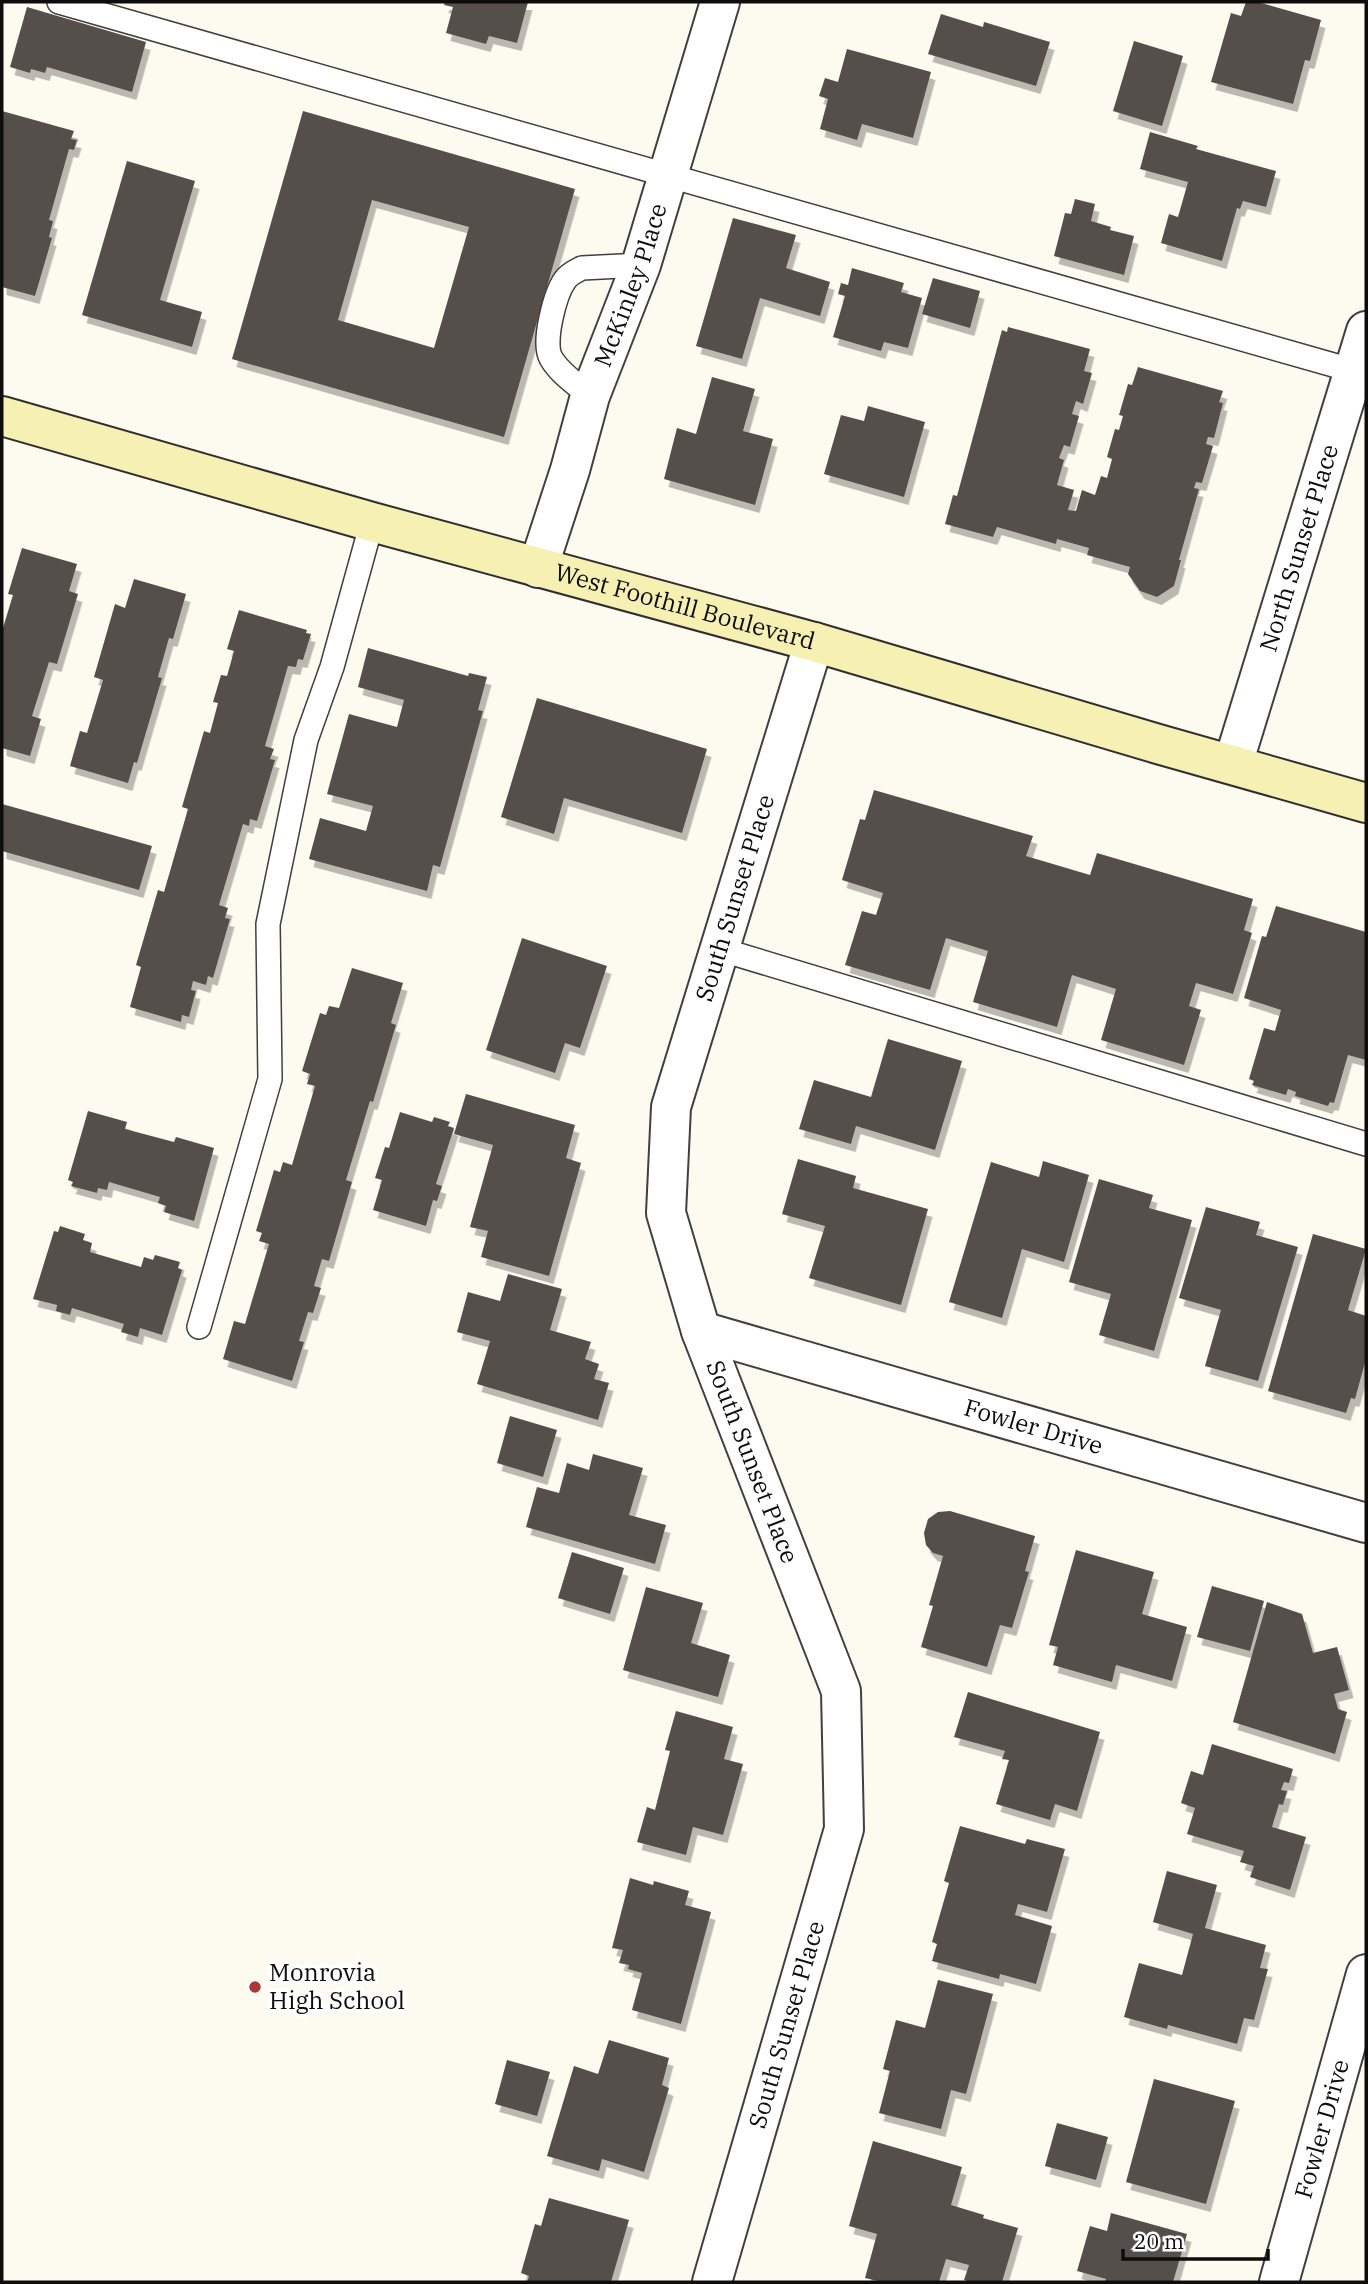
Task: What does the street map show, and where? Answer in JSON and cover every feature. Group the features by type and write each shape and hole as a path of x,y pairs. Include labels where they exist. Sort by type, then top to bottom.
{"main road":[{"name":"West Foothill Boulevard","path":"2,416 372,522 814,642 1366,803"}],"street":[{"name":"McKinley Place","path":"538,568 570,470 590,396 641,265 720,2"},
{"name":"North Sunset Place","path":"1233,764 1361,372 1366,331"},
{"name":"South Sunset Place","path":"712,2282 844,1829 841,1691 701,1331 666,1213 670,1120 671,1107 814,642"},
{"name":"Fowler Drive","path":"701,1331 1366,1523"},
{"name":"Fowler Drive","path":"1279,2282 1366,1974"}],"lane":[{"path":"59,2 1361,372"},
{"path":"590,396 551,358 546,345 561,288 565,279 582,268 641,265"},
{"path":"199,1327 270,1079 268,924 306,740 332,667 372,522"},
{"path":"719,949 1366,1144"}],"building":[{"path":"445,2 528,2 517,43 489,36 486,44 446,33 453,7 444,5"},
{"path":"1246,2 1258,2 1321,20 1310,61 1305,60 1293,104 1211,82 1231,13 1241,16"},
{"path":"27,7 146,42 132,92 47,67 45,73 31,69 30,73 10,67"},
{"path":"941,14 983,27 984,22 1050,42 1036,86 928,54"},
{"path":"1134,41 1183,56 1162,126 1113,111"},
{"path":"847,49 931,72 913,138 862,124 857,140 820,129 828,99 819,96 825,78 838,82"},
{"path":"2,111 74,131 71,139 77,140 74,150 69,149 49,220 53,221 49,237 52,238 35,296 2,287"},
{"path":"303,111 575,189 504,437 232,359","holes":["372,200 469,227 434,348 338,320"]},
{"path":"1150,132 1198,146 1196,149 1276,171 1266,207 1243,201 1240,209 1237,208 1222,261 1161,243 1169,214 1178,217 1188,182 1140,169"},
{"path":"127,161 195,181 160,300 202,312 192,347 82,315"},
{"path":"1075,199 1095,204 1091,221 1111,227 1110,230 1134,236 1124,275 1054,256 1065,213 1071,214"},
{"path":"733,218 796,235 786,268 830,282 820,316 760,298 742,359 696,346"},
{"path":"852,268 904,283 901,292 922,298 908,348 884,342 881,351 833,337 845,296 838,294 841,283 848,285"},
{"path":"933,278 980,291 970,328 922,314"},
{"path":"1008,327 1090,349 1084,371 1092,373 1083,404 1076,401 1072,414 1079,416 1070,447 1064,445 1059,458 1064,460 1057,485 1074,490 1068,510 1076,511 1082,490 1095,495 1101,476 1107,478 1112,459 1107,457 1115,429 1119,430 1123,416 1119,415 1128,384 1132,385 1138,367 1223,391 1219,402 1223,403 1214,438 1208,437 1206,444 1213,446 1202,483 1196,482 1194,488 1199,489 1174,586 1157,597 1140,591 1128,574 1130,567 1087,555 1089,548 1057,539 1056,544 997,527 993,537 945,524 953,495 957,496 1002,330 1007,332"},
{"path":"712,377 755,389 743,431 773,439 755,505 664,479 677,428 696,434"},
{"path":"868,406 925,422 904,497 824,474 841,415 864,421"},
{"path":"22,548 77,564 69,591 78,594 57,664 49,662 32,716 41,719 30,756 2,748 2,631 13,595 8,594"},
{"path":"134,579 186,594 173,639 169,638 158,677 162,678 137,763 134,762 128,783 70,766 80,731 87,733 103,680 94,677 115,604 125,608"},
{"path":"239,610 307,630 306,633 311,634 303,660 298,659 296,667 288,666 265,746 274,749 270,759 275,760 257,821 250,819 249,826 243,824 219,905 228,908 225,918 230,919 213,978 208,976 206,985 193,981 191,990 196,991 189,1017 182,1015 181,1022 130,1007 141,967 136,965 158,890 164,892 188,809 182,807 204,731 210,733 218,703 213,702 221,675 227,676 234,651 227,649"},
{"path":"368,648 468,676 469,673 487,677 478,710 483,711 440,867 433,865 427,891 309,859 320,818 366,831 373,806 327,794 349,714 397,727 404,700 358,687"},
{"path":"537,698 707,749 682,833 564,798 554,834 501,817"},
{"path":"874,790 1033,836 1026,856 1090,875 1097,853 1253,899 1244,930 1252,933 1233,994 1196,983 1189,1006 1201,1010 1184,1065 1101,1040 1116,989 1072,975 1057,1027 973,1002 988,951 946,938 930,990 845,965 862,911 876,915 883,893 842,880 860,819 865,820"},
{"path":"2,804 152,846 139,890 2,851"},
{"path":"1276,906 1366,932 1366,1060 1348,1055 1334,1103 1330,1102 1328,1106 1295,1096 1296,1092 1288,1089 1286,1095 1252,1085 1254,1081 1249,1079 1264,1028 1275,1031 1281,1010 1244,998 1262,936 1266,937"},
{"path":"522,938 607,966 580,1048 565,1043 555,1073 486,1050"},
{"path":"352,968 403,983 391,1023 396,1025 346,1180 352,1182 329,1261 322,1259 314,1286 321,1288 313,1313 308,1312 299,1341 304,1342 292,1381 223,1359 234,1321 245,1324 269,1244 259,1241 262,1233 256,1231 274,1170 280,1172 283,1162 292,1165 315,1086 307,1084 310,1074 302,1071 320,1013 326,1015 329,1006 339,1008"},
{"path":"888,1039 962,1061 935,1150 856,1126 851,1144 799,1129 814,1080 871,1097"},
{"path":"466,1094 575,1125 566,1158 581,1163 549,1276 481,1257 488,1231 470,1227 493,1145 454,1134"},
{"path":"88,1111 127,1122 125,1129 174,1142 176,1137 214,1148 194,1221 164,1212 166,1206 158,1203 160,1197 109,1182 107,1190 98,1188 97,1193 71,1186 73,1182 68,1180"},
{"path":"400,1112 432,1122 434,1117 450,1122 448,1126 454,1128 436,1184 442,1186 437,1201 433,1200 426,1226 373,1210 382,1180 375,1178 385,1147 389,1148"},
{"path":"798,1159 856,1176 853,1188 928,1209 901,1305 809,1278 825,1226 782,1214"},
{"path":"1043,1161 1089,1175 1064,1262 1022,1249 1002,1318 949,1302 991,1162 1039,1177"},
{"path":"1099,1179 1153,1195 1149,1208 1192,1220 1154,1351 1099,1335 1111,1294 1069,1282"},
{"path":"1206,1207 1260,1222 1256,1235 1298,1247 1258,1381 1205,1366 1221,1310 1179,1298"},
{"path":"60,1226 85,1234 83,1240 92,1243 90,1252 141,1267 144,1257 153,1260 155,1255 180,1262 178,1268 182,1270 162,1335 140,1328 138,1337 121,1332 124,1324 72,1308 70,1315 56,1311 57,1305 33,1299 54,1231 58,1232"},
{"path":"1313,1234 1366,1249 1348,1310 1366,1316 1366,1359 1355,1399 1351,1398 1346,1413 1268,1391"},
{"path":"508,1274 562,1289 550,1330 591,1342 585,1359 599,1364 594,1379 609,1383 598,1420 477,1384 490,1341 457,1332 468,1292 500,1301"},
{"path":"510,1416 557,1430 543,1477 497,1463"},
{"path":"593,1454 643,1468 629,1515 666,1525 655,1564 526,1527 537,1487 559,1493 567,1463 589,1470"},
{"path":"950,1511 1035,1536 1025,1571 1029,1572 1012,1628 1000,1625 987,1667 921,1647 943,1556 933,1553 926,1545 924,1533 928,1519 938,1512"},
{"path":"1076,1550 1154,1572 1142,1614 1187,1627 1172,1681 1116,1665 1112,1682 1053,1665 1058,1647 1049,1645"},
{"path":"572,1552 624,1568 610,1614 558,1598"},
{"path":"1212,1586 1264,1601 1250,1651 1197,1637"},
{"path":"646,1587 703,1603 691,1643 730,1655 718,1697 623,1670"},
{"path":"1267,1602 1302,1614 1313,1653 1337,1647 1349,1690 1334,1694 1338,1709 1347,1712 1335,1754 1233,1722"},
{"path":"968,1692 1100,1732 1077,1811 1055,1804 1050,1820 996,1804 1009,1760 1002,1759 1005,1751 954,1737"},
{"path":"676,1711 733,1727 724,1759 743,1764 723,1835 693,1827 686,1855 637,1842 647,1807 655,1810 670,1751 665,1750"},
{"path":"1212,1744 1293,1769 1289,1783 1284,1782 1281,1790 1287,1791 1283,1805 1279,1804 1272,1827 1306,1837 1290,1890 1250,1877 1254,1866 1240,1862 1244,1851 1187,1834 1195,1808 1181,1803 1191,1771 1203,1775"},
{"path":"960,1826 1025,1844 1027,1839 1065,1849 1047,1912 1018,1904 1015,1915 1052,1926 1036,1984 1000,1974 999,1979 932,1961 937,1944 932,1942 949,1883 944,1881"},
{"path":"1167,1871 1217,1885 1205,1928 1266,1945 1260,1968 1268,1969 1254,2020 1244,2018 1237,2044 1168,2025 1167,2029 1124,2017 1139,1963 1182,1975 1193,1934 1153,1922"},
{"path":"630,1878 653,1885 654,1881 689,1891 685,1905 711,1912 681,2024 632,2010 642,1973 628,1969 629,1965 619,1963 623,1950 612,1948"},
{"path":"938,1980 993,1994 966,2094 951,2090 941,2129 879,2113 890,2071 883,2069 896,2020 925,2028"},
{"path":"609,2040 669,2058 662,2085 669,2088 644,2172 602,2159 599,2171 547,2156 574,2066 598,2074"},
{"path":"507,2060 550,2072 537,2116 495,2104"},
{"path":"1154,2079 1235,2101 1206,2204 1126,2182"},
{"path":"1057,2123 1108,2137 1096,2180 1045,2166"},
{"path":"873,2141 962,2167 951,2205 1018,2228 1002,2282 964,2280 969,2265 946,2259 939,2282 882,2282 865,2278 877,2234 849,2226"},
{"path":"549,2198 629,2220 611,2282 527,2282 529,2276 521,2273 535,2224 541,2226"},
{"path":"1111,2213 1187,2234 1173,2282 1105,2282 1106,2279 1077,2271 1090,2226 1107,2231"}],"place":[{"name":"Monrovia High School","path":"255,1987"}]}
